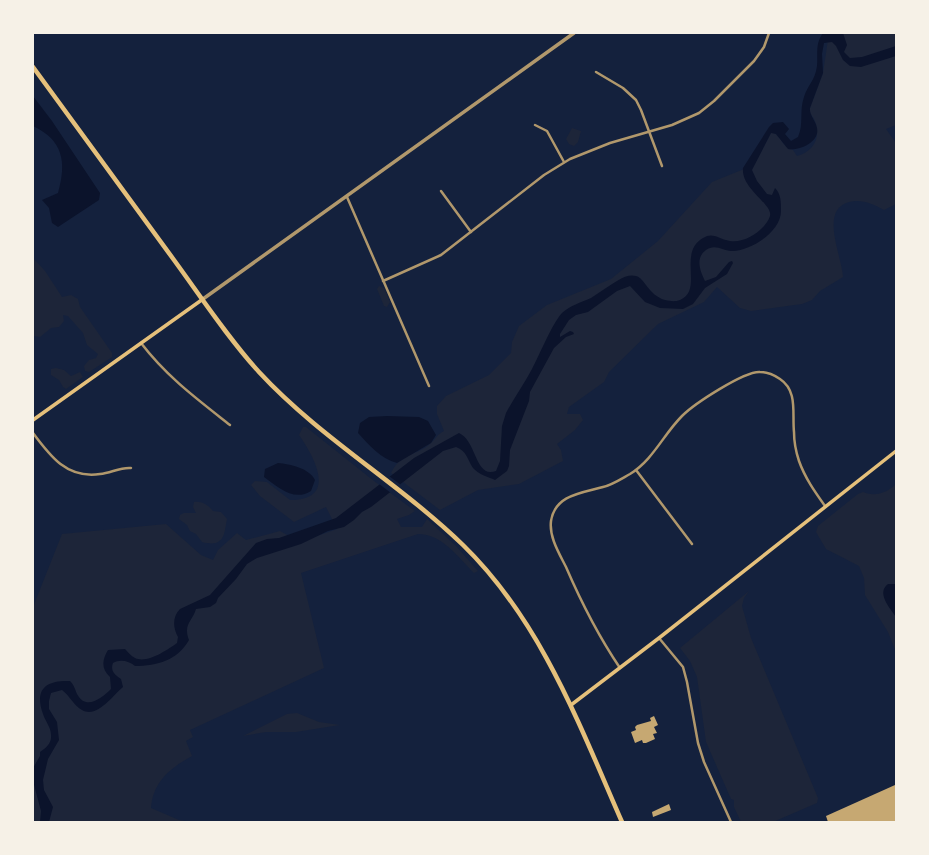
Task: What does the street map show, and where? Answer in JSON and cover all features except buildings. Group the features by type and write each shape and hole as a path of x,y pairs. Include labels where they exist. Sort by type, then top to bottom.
{"highway":[{"path":"33,67 203,299 259,371 299,410 410,499 464,546 492,576 521,614 544,651 571,705 622,822"}],"main road":[{"path":"33,420 203,299"},
{"path":"571,705 659,638 896,451"}],"street":[{"path":"203,299 574,33"},
{"path":"383,281 440,255 544,175 564,162 601,146 685,120 707,107 754,61 764,47 769,33"},
{"path":"596,72 623,88 633,96 641,108 648,132 662,166"},
{"path":"535,125 547,131 564,162"},
{"path":"441,191 471,232"},
{"path":"347,197 429,386"},
{"path":"141,343 158,364 174,380 230,425"},
{"path":"620,668 591,623 552,535 551,523 556,507 569,496 607,486 636,470 656,450 677,422 695,406 745,376 755,372 768,373 783,381 792,394 795,442 799,461 809,483 825,506"},
{"path":"33,433 52,458 71,471 90,475 131,468"},
{"path":"636,470 692,544"},
{"path":"659,638 683,667 698,743 704,762 731,822"}],"shaded area":[{"path":"823,33 843,33 847,45 844,52 850,58 862,57 896,46 896,56 861,67 850,66 843,60 836,46 832,42 824,43 822,54 823,73 810,108 817,128 815,137 803,147 798,149 788,149 776,134 771,133 752,170 757,181 767,194 772,195 775,188 780,195 780,218 777,225 771,232 757,243 741,250 729,251 713,247 706,250 700,257 700,269 705,281 716,277 729,262 732,261 733,263 727,274 705,288 693,304 683,309 660,308 645,302 630,286 617,291 588,312 576,315 569,320 560,334 560,337 570,331 574,334 566,337 554,348 530,392 529,401 510,450 509,466 507,471 495,480 475,470 465,453 460,449 456,447 443,451 344,527 328,531 301,544 257,558 247,564 236,579 218,598 216,603 210,607 196,609 187,630 189,640 173,657 159,663 143,666 135,666 124,661 113,663 113,671 121,679 123,687 99,709 88,712 82,710 62,690 51,693 49,709 57,722 59,740 48,759 43,780 44,790 53,807 49,822 40,822 41,811 33,781 33,768 40,756 40,752 51,740 51,732 44,717 40,698 41,692 44,688 54,682 70,681 77,694 85,702 99,699 111,689 110,677 105,671 103,664 108,650 125,649 135,658 145,659 151,658 168,649 177,643 178,637 174,623 177,612 180,609 210,595 256,543 267,539 279,538 336,518 414,458 459,433 465,437 484,470 489,472 496,471 500,461 502,426 506,413 532,369 558,317 565,310 591,298 620,279 632,275 639,277 659,298 671,301 680,300 687,295 690,288 692,253 696,245 703,238 712,235 726,240 739,241 752,236 763,227 770,216 770,211 747,183 743,168 773,123 783,122 789,129 785,134 791,141 798,137 801,127 802,107 805,93 813,80 816,71 817,49 820,37"},
{"path":"829,33 896,33 896,125 886,129 896,143 896,204 884,210 872,204 858,201 849,202 840,207 835,214 834,235 843,277 820,291 812,300 802,304 751,311 740,308 717,287 704,302 658,324 609,372 604,382 569,407 567,414 580,414 583,420 575,430 557,444 561,450 563,461 519,484 478,490 440,510 391,473 400,461 425,447 444,431 437,414 437,406 446,396 489,375 511,353 512,342 519,326 547,305 611,279 658,241 712,182 754,165 771,133 777,135 787,147 793,150 797,156 808,151 812,147 817,137 817,132 814,119 810,113 810,108 823,73"},
{"path":"33,96 52,121 100,193 99,200 58,227 52,223 49,208 42,200 58,193 61,182 62,162 60,153 51,138 33,126"},
{"path":"572,128 581,131 578,142 574,146 569,144 566,139"},
{"path":"33,258 45,271 62,297 71,295 78,299 80,307 112,353 112,357 89,372 85,371 84,366 89,360 96,358 98,354 87,345 83,333 68,316 63,315 64,321 59,327 51,328 40,337 33,336"},
{"path":"379,286 384,288 390,302 387,307 384,306 377,289"},
{"path":"56,368 64,370 71,376 80,372 83,377 66,389 59,380 51,375 51,369"},
{"path":"369,417 419,417 428,421 436,435 431,443 397,463 391,461 376,451 358,433 360,423"},
{"path":"303,427 306,427 374,481 415,511 409,515 397,519 401,527 422,527 427,519 456,546 478,571 474,573 442,542 427,535 418,534 301,573 324,668 190,730 193,737 186,741 192,756 170,771 159,783 152,799 151,808 179,820 192,822 33,822 33,607 62,534 166,524 201,555 213,560 218,550 237,533 246,540 280,531 300,542 337,529 326,507 294,522 260,496 251,485 255,481 267,482 290,500 305,498 314,493 318,485 318,476 316,466 311,455 299,435"},
{"path":"278,463 288,464 308,472 315,480 311,491 305,494 292,494 281,489 264,477 265,469"},
{"path":"896,484 896,586 894,584 885,600 896,617 896,652 888,632 865,595 864,578 859,566 826,549 816,532 818,526 858,494 863,492 876,494 885,492"},
{"path":"194,502 207,505 213,511 221,512 227,519 224,534 219,541 215,543 202,542 196,534 190,531 187,525 179,519 180,515 184,513 196,513 193,507"},
{"path":"888,584 895,584 896,586 896,617 885,600 883,592"},
{"path":"749,591 744,598 742,606 751,638 818,798 817,803 773,822 741,822 734,807 734,800 731,799 706,742 697,677 690,661 680,648"},
{"path":"297,713 319,722 340,725 296,732 266,732 243,736 287,714"}],"pier":[{"path":"389,476 401,485 391,493 379,484"}]}
